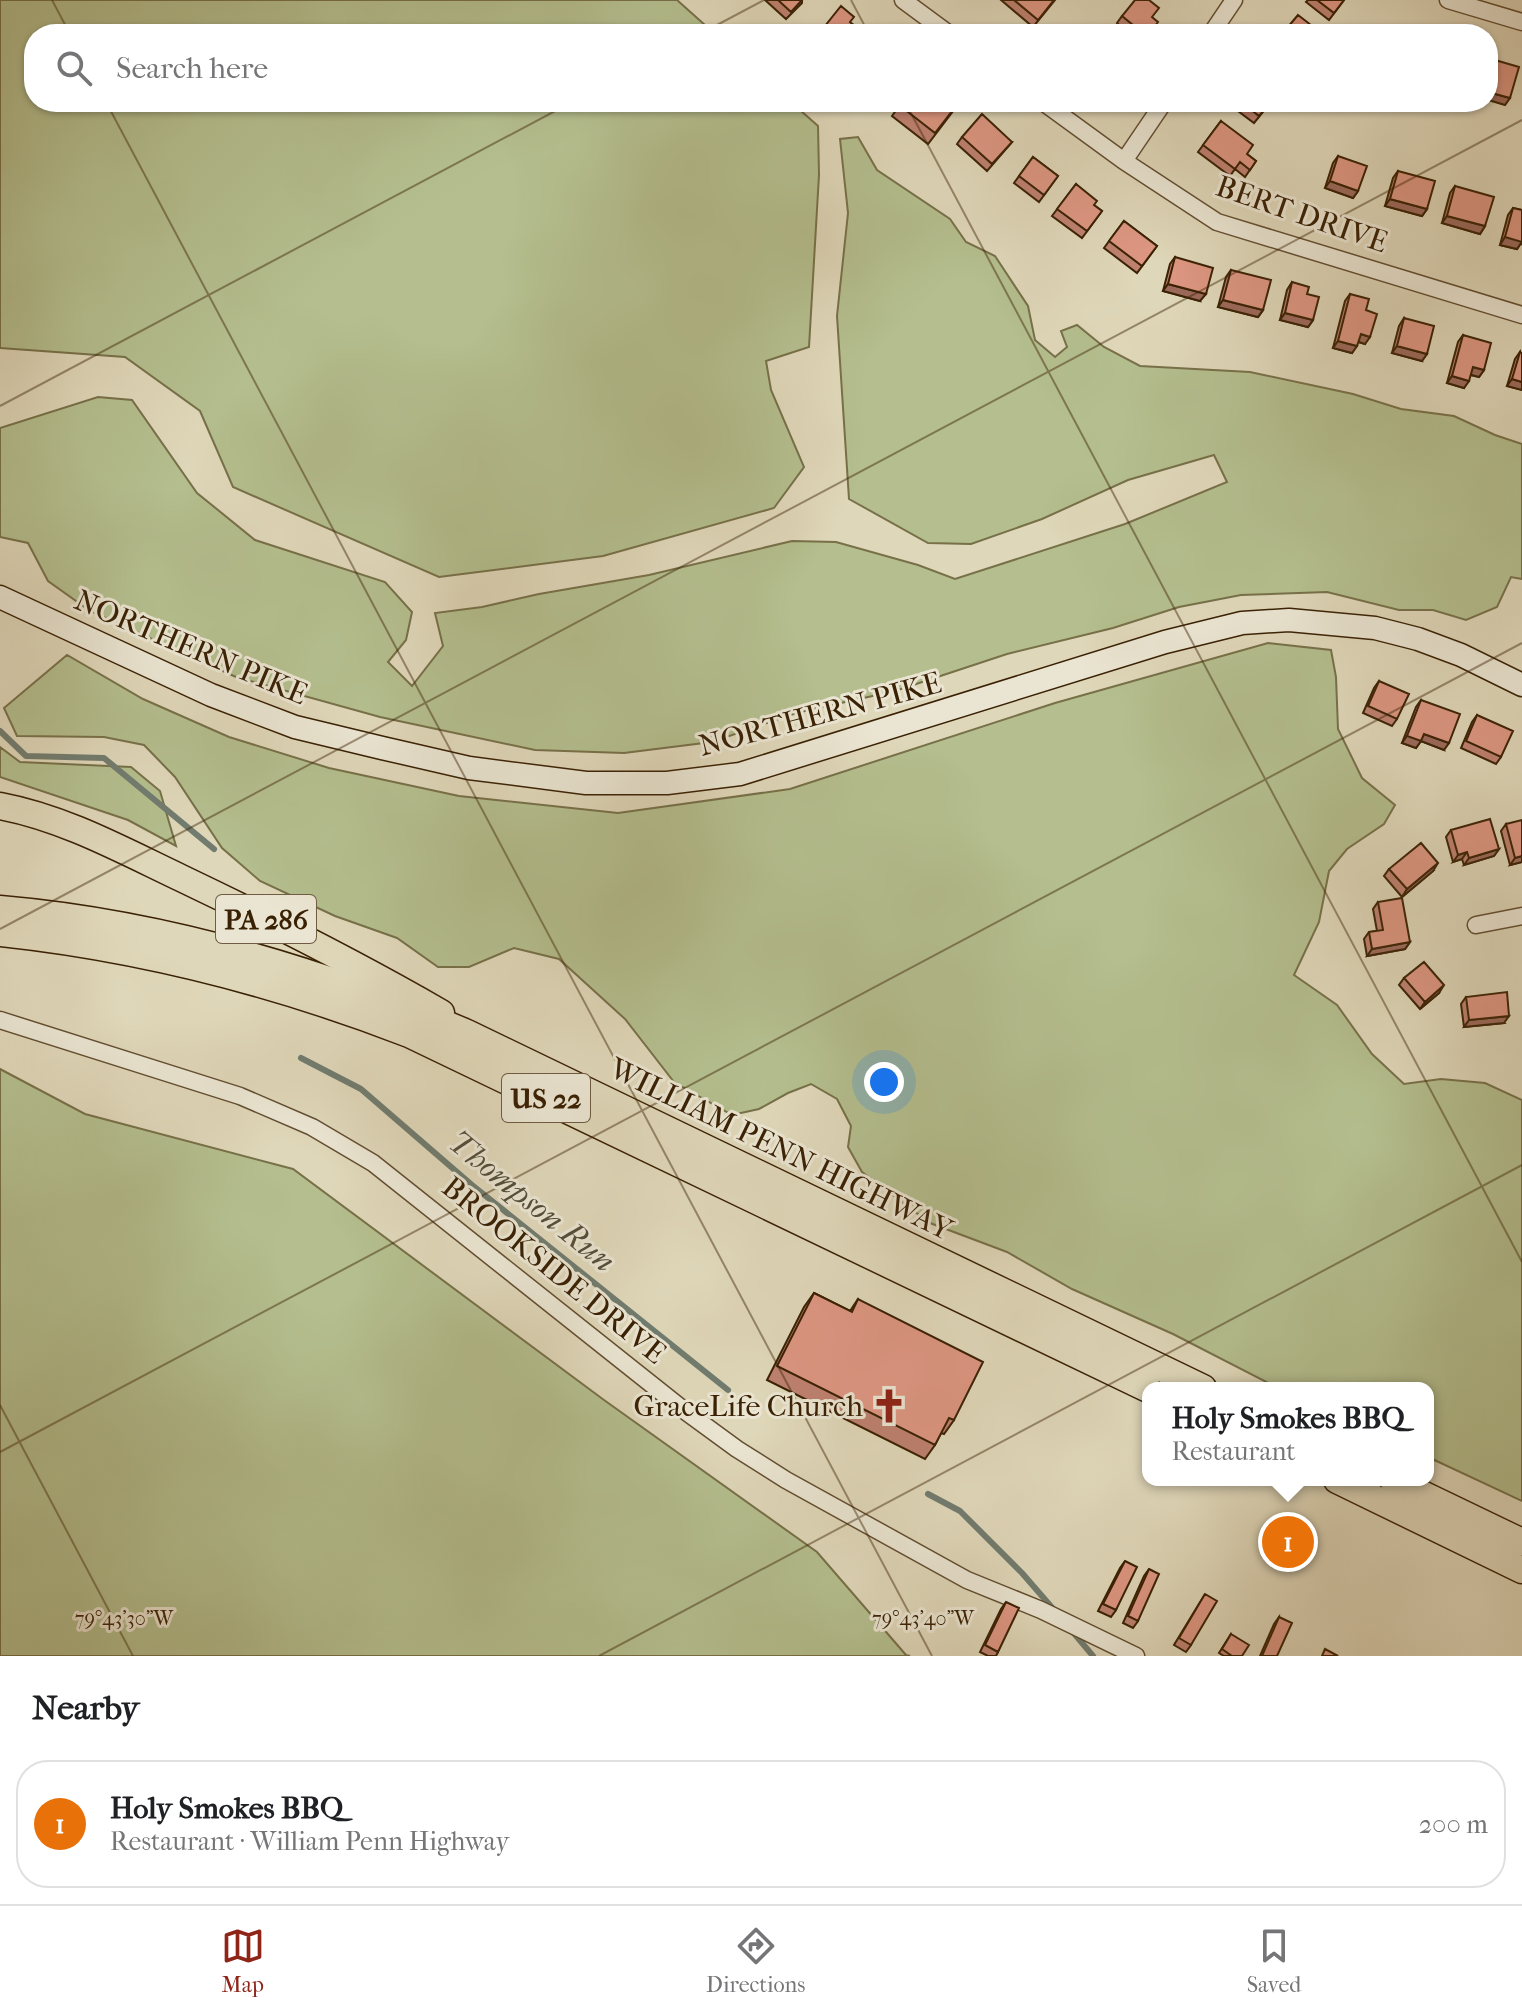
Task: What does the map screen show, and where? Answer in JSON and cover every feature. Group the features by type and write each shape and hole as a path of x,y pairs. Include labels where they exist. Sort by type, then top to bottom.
{"main road":[{"name":"NORTHERN PIKE","path":"0,597 211,695 295,727 469,768 586,783 667,783 740,774 1165,642 1242,623 1289,620 1375,628 1461,655 1522,685"},
{"name":"PA 286","path":"0,806 34,813 84,832 303,937 520,1058"},
{"name":"WILLIAM PENN HIGHWAY","path":"0,909 162,933 264,958 418,1012 520,1058 1191,1382"},
{"name":"WILLIAM PENN HIGHWAY","path":"0,933 156,957 211,970 304,996 409,1034 1142,1386"},
{"path":"0,942 52,939"},
{"path":"1349,1486 1522,1570"},
{"path":"1405,1486 1522,1542"}],"street":[{"path":"903,0 935,24"},
{"path":"1218,24 1234,0"},
{"path":"1448,0 1522,22"},
{"name":"BERT DRIVE","path":"1057,112 1217,222 1522,315"},
{"path":"1124,161 1157,112"},
{"path":"1476,925 1522,916"},
{"name":"BROOKSIDE DRIVE","path":"0,1020 240,1096 300,1121 344,1145 401,1184 737,1449 786,1480 967,1580 1041,1610 1136,1656"}],"green space":[{"path":"0,0 677,0 704,24 24,24 24,112 802,112 818,126 819,175 809,347 766,361 771,390 804,467 774,508 603,556 439,577 233,487 200,411 125,357 0,348"},
{"path":"858,137 877,170 950,219 966,242 995,256 1028,306 1035,340 1055,357 1067,347 1061,331 1077,325 1104,347 1140,366 1250,372 1353,394 1401,409 1454,416 1522,444 1522,579 1511,577 1497,607 1466,620 1433,610 1399,610 1327,592 1241,595 1179,607 1113,628 1007,654 895,691 796,713 712,742 624,753 535,750 380,717 236,677 90,611 48,581 28,543 0,537 0,428 98,397 132,400 197,493 255,540 385,582 412,612 406,640 388,662 412,686 443,646 435,613 649,575 792,541 836,542 955,579 1125,524 1227,482 1214,455 1128,480 1042,519 971,544 928,543 849,499 837,316 848,213 840,139"},
{"path":"1268,643 1331,650 1336,677 1338,729 1362,778 1395,805 1384,824 1347,849 1329,871 1319,922 1294,975 1337,1005 1372,1054 1404,1084 1441,1079 1485,1083 1522,1100 1522,1501 1434,1460 1434,1382 1266,1382 1173,1334 1072,1289 1007,1252 930,1223 862,1172 848,1147 851,1126 837,1099 811,1084 759,1109 732,1115 674,1082 625,1019 559,959 514,948 469,967 438,967 397,938 335,916 260,881 222,848 175,777 144,745 104,737 17,736 4,708 67,655 143,699 229,737 329,768 459,796 618,813 790,789 1055,703"},
{"path":"0,747 20,762 131,767 160,791 176,846 128,820 0,777"},
{"path":"0,1069 85,1114 293,1169 604,1400 817,1552 910,1656 0,1656"}],"building":[{"path":"778,0 802,0 791,12"},
{"path":"1014,0 1054,0 1038,20"},
{"path":"1135,0 1149,0 1159,8 1152,17 1156,24 1132,24 1122,16"},
{"path":"1317,0 1344,0 1334,13"},
{"path":"841,6 854,17 850,22 852,24 827,24"},
{"path":"1298,15 1310,24 1290,24"},
{"path":"1498,61 1519,67 1510,98 1498,95"},
{"path":"908,112 951,112 935,133"},
{"path":"982,114 1012,142 992,164 962,137"},
{"path":"1221,121 1253,145 1247,154 1256,161 1250,170 1240,162 1235,169 1203,145"},
{"path":"1338,156 1367,166 1358,191 1330,181"},
{"path":"1033,157 1058,176 1044,195 1019,176"},
{"path":"1398,171 1435,181 1427,209 1390,199"},
{"path":"1076,184 1097,201 1094,205 1102,211 1087,231 1057,209"},
{"path":"1455,186 1494,197 1485,226 1447,216"},
{"path":"1513,208 1522,210 1522,242 1505,237"},
{"path":"1124,221 1157,246 1142,266 1109,241"},
{"path":"1175,257 1213,268 1206,294 1168,284"},
{"path":"1231,270 1271,280 1263,310 1223,300"},
{"path":"1292,282 1309,287 1307,294 1319,297 1313,320 1285,313"},
{"path":"1350,294 1369,299 1366,310 1377,314 1370,337 1361,334 1357,346 1338,341"},
{"path":"1404,318 1434,326 1427,354 1397,346"},
{"path":"1463,335 1491,343 1484,370 1473,367 1469,381 1452,376"},
{"path":"1522,353 1522,382 1512,379"},
{"path":"1379,681 1409,694 1397,719 1368,706"},
{"path":"1421,700 1460,714 1449,743 1424,734 1421,741 1407,736"},
{"path":"1477,715 1513,731 1501,757 1466,741"},
{"path":"1490,819 1499,849 1469,858 1467,852 1458,855 1451,830"},
{"path":"1522,820 1522,856 1515,858 1506,824"},
{"path":"1421,843 1438,863 1407,889 1389,869"},
{"path":"1402,898 1410,942 1372,949 1369,932 1383,930 1378,902"},
{"path":"1424,962 1444,985 1425,1002 1404,978"},
{"path":"1507,992 1509,1016 1469,1020 1466,997"},
{"name":"GraceLife Church","path":"814,1293 852,1312 858,1299 983,1362 954,1420 949,1418 935,1445 777,1366"},
{"path":"1285,1517 1289,1522 1306,1528 1309,1537 1306,1546 1288,1552 1279,1546 1276,1532 1280,1529 1276,1524"},
{"path":"1125,1561 1137,1567 1116,1610 1103,1604"},
{"path":"1149,1569 1159,1574 1138,1621 1128,1616"},
{"path":"1205,1594 1217,1601 1191,1645 1179,1638"},
{"path":"1006,1602 1019,1608 998,1652 985,1645"},
{"path":"1279,1617 1292,1623 1277,1656 1262,1656"},
{"path":"1231,1634 1249,1645 1242,1656 1232,1656 1222,1649"},
{"path":"1325,1649 1338,1656 1322,1656"}],"waterway":[{"name":"Thompson Run","path":"0,731 26,756 104,758 214,849"},
{"name":"Thompson Run","path":"301,1058 361,1089 472,1185 728,1390"},
{"name":"Thompson Run","path":"928,1494 960,1511 1055,1611"},
{"name":"Thompson Run","path":"1072,1631 1093,1656"}],"place":[{"name":"GraceLife Church","path":"889,1406"},
{"name":"Holy Smokes BBQ","path":"1288,1542"}]}
